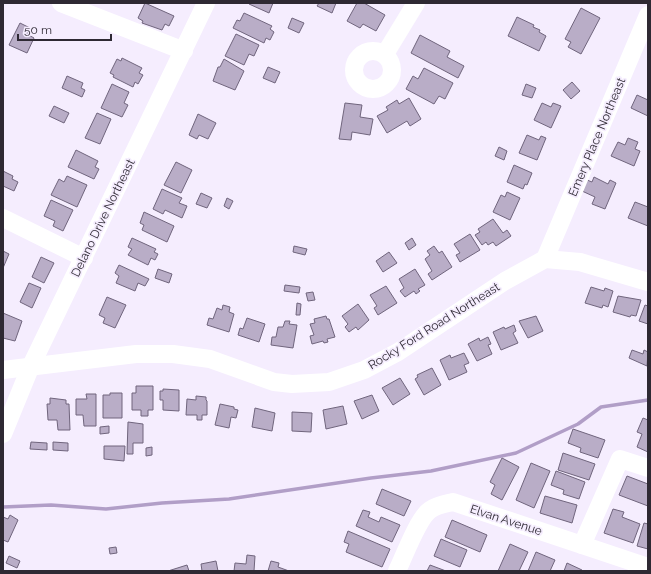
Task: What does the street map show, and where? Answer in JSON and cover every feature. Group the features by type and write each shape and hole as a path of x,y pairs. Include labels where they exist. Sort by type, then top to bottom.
{"street":[{"path":"61,3 184,51"},
{"name":"Delano Drive Northeast","path":"3,434 30,368 206,3"},
{"path":"385,54 416,3"},
{"name":"Emery Place Northeast","path":"545,259 648,15"},
{"path":"3,218 84,258"},
{"path":"545,259 580,262 648,282"},
{"name":"Rocky Ford Road Northeast","path":"3,370 30,368 136,354 173,354 210,359 274,382 298,384 329,382 364,370 398,352 505,281 545,259"},
{"path":"582,545 620,459 648,468"},
{"name":"Elvan Avenue","path":"397,571 422,518 429,510 439,505 454,502 648,567"}],"building":[{"path":"145,3 174,16 169,26 165,24 162,30 142,23 143,21 138,18"},
{"path":"273,3 269,13 249,4"},
{"path":"319,3 336,3 332,13 317,6"},
{"path":"357,3 364,3 385,15 376,31 363,24 360,28 347,21"},
{"path":"581,8 600,18 581,54 568,47 571,42 565,39"},
{"path":"244,13 272,26 270,29 274,32 270,40 266,38 264,43 233,28 237,20 240,21"},
{"path":"517,17 534,25 533,27 540,30 539,32 546,36 539,51 508,36"},
{"path":"292,18 304,23 299,33 288,28"},
{"path":"20,23 30,28 27,34 34,38 27,53 9,45"},
{"path":"236,34 259,45 254,56 249,54 244,65 225,56"},
{"path":"420,35 450,51 447,57 464,66 458,78 411,53"},
{"path":"122,58 142,68 139,73 143,75 138,84 135,82 133,87 113,77 114,75 110,73 117,59 121,61"},
{"path":"224,59 244,71 235,90 213,81 218,67 220,67"},
{"path":"268,67 280,72 275,83 263,78"},
{"path":"424,68 453,83 445,99 439,96 434,104 406,89 413,76 418,79"},
{"path":"67,76 83,83 81,88 85,90 82,97 62,88"},
{"path":"572,82 580,91 571,99 563,90"},
{"path":"112,84 129,92 124,103 128,105 122,117 101,108"},
{"path":"526,84 536,88 532,98 522,95"},
{"path":"637,95 648,100 648,116 631,108"},
{"path":"409,98 421,119 410,126 407,121 387,133 377,116 388,110 386,107 397,100 399,104"},
{"path":"345,103 362,105 360,117 373,119 370,135 352,132 351,140 339,139"},
{"path":"542,103 551,107 553,103 561,106 551,128 534,120"},
{"path":"54,106 69,113 64,123 49,116"},
{"path":"97,113 111,119 100,144 85,138"},
{"path":"198,114 216,123 208,139 199,135 197,139 189,135"},
{"path":"527,135 539,140 541,136 546,138 537,160 519,153"},
{"path":"628,138 638,142 635,149 640,151 634,166 611,156 618,142 625,145"},
{"path":"499,147 507,151 504,160 495,156"},
{"path":"76,150 98,161 95,167 99,169 94,179 68,167"},
{"path":"176,162 192,170 181,193 164,185"},
{"path":"514,165 532,173 527,185 525,184 523,189 507,182"},
{"path":"3,171 13,176 12,179 18,182 14,191 3,186"},
{"path":"67,176 87,185 77,207 51,195 59,179 64,182"},
{"path":"594,177 608,184 610,180 616,183 605,209 592,204 595,197 582,191 587,180 592,182"},
{"path":"162,189 182,198 179,203 187,206 182,218 165,210 163,214 153,209"},
{"path":"507,192 520,198 510,220 493,212 501,195 505,197"},
{"path":"201,193 212,198 207,208 196,204"},
{"path":"227,198 233,201 229,209 224,206"},
{"path":"51,200 73,210 63,231 53,226 55,221 44,216"},
{"path":"635,202 648,207 648,226 628,218"},
{"path":"144,212 174,226 167,242 142,230 144,225 140,223"},
{"path":"493,219 503,233 507,230 511,236 496,246 493,242 488,245 486,242 482,245 475,235 480,232 478,229"},
{"path":"470,234 480,250 460,262 456,255 460,253 454,244"},
{"path":"132,238 156,249 154,252 158,254 155,260 151,258 148,265 128,255 132,249 128,247"},
{"path":"412,238 416,245 409,250 405,243"},
{"path":"294,246 307,249 305,255 293,252"},
{"path":"434,246 439,253 442,251 452,267 432,280 428,274 432,271 425,259 430,255 427,251"},
{"path":"3,251 9,254 3,268"},
{"path":"389,252 397,263 383,272 376,261"},
{"path":"41,257 54,263 44,283 32,277"},
{"path":"119,265 149,279 145,286 138,283 135,291 116,283 119,276 115,273"},
{"path":"158,269 172,274 169,283 155,278"},
{"path":"415,269 425,285 418,289 420,291 416,294 414,291 405,297 400,291 404,288 399,279"},
{"path":"29,283 41,288 32,308 20,302"},
{"path":"285,285 300,287 299,293 284,291"},
{"path":"386,286 397,303 378,315 374,308 377,306 370,295"},
{"path":"591,287 604,291 605,288 613,291 608,307 603,305 602,308 585,303"},
{"path":"313,292 315,300 308,301 306,293"},
{"path":"618,296 641,300 636,316 631,315 630,317 613,312"},
{"path":"107,297 126,305 115,328 103,323 105,318 99,315"},
{"path":"297,303 301,304 300,315 296,315"},
{"path":"358,304 369,320 358,330 356,327 349,332 345,327 348,324 342,316"},
{"path":"223,305 230,307 229,312 234,314 229,332 207,325 209,318 213,319 217,308 222,310"},
{"path":"645,305 648,306 648,324 639,321"},
{"path":"3,313 22,321 15,341 3,338"},
{"path":"326,316 327,319 329,319 335,337 327,339 328,342 324,343 323,341 312,344 310,336 314,335 310,324 315,323 314,319"},
{"path":"536,316 543,331 528,338 519,321"},
{"path":"247,318 265,324 259,342 238,335 240,328 243,329"},
{"path":"285,321 290,321 289,324 297,325 293,348 271,345 272,337 276,337 278,327 283,327"},
{"path":"514,325 516,331 513,333 518,343 501,350 493,332 504,327 505,329"},
{"path":"488,337 491,344 488,345 492,354 477,361 468,344 479,338 480,341"},
{"path":"632,350 643,354 644,350 648,352 647,366 629,358"},
{"path":"464,353 469,363 464,365 467,372 449,380 440,360 450,355 451,358"},
{"path":"432,368 441,385 424,395 415,379 418,377 417,375"},
{"path":"400,378 410,394 393,405 382,388"},
{"path":"136,386 153,386 153,410 148,410 148,416 141,416 141,410 132,410 132,393 136,393"},
{"path":"163,389 179,390 179,411 163,410 163,400 160,400 160,391 163,391"},
{"path":"110,393 122,393 122,418 103,418 103,395 110,395"},
{"path":"86,394 96,394 96,426 84,426 83,415 76,415 76,399 87,399"},
{"path":"372,395 379,411 362,419 354,401"},
{"path":"196,396 206,397 207,401 207,415 202,415 202,420 197,420 197,415 186,415 187,399 196,400"},
{"path":"50,398 66,400 66,404 69,404 70,430 58,430 57,420 48,420 47,404 50,404"},
{"path":"220,404 234,407 234,409 238,410 236,418 231,417 229,428 215,425"},
{"path":"343,406 347,424 326,429 323,410"},
{"path":"255,408 275,413 272,431 252,427"},
{"path":"292,412 312,413 311,432 292,431"},
{"path":"643,418 648,420 648,452 637,447 642,434 637,432"},
{"path":"128,422 143,424 143,443 133,443 133,454 127,454"},
{"path":"109,426 109,433 100,434 100,427"},
{"path":"573,429 605,440 598,458 580,452 581,448 568,443"},
{"path":"31,442 47,443 47,450 30,449"},
{"path":"53,442 68,443 68,451 53,450"},
{"path":"104,446 125,446 124,461 104,459"},
{"path":"152,447 152,455 146,456 146,448"},
{"path":"563,453 595,464 589,480 558,470"},
{"path":"502,458 519,467 502,500 491,494 495,485 490,482"},
{"path":"531,463 550,471 534,508 516,500"},
{"path":"556,471 585,482 579,499 563,494 564,490 551,485"},
{"path":"627,476 648,484 648,506 619,495"},
{"path":"382,489 411,501 404,516 376,504"},
{"path":"545,496 577,505 572,523 540,513"},
{"path":"613,509 624,512 622,517 640,524 633,543 604,533"},
{"path":"363,510 370,512 368,517 379,522 381,517 400,525 392,542 356,526"},
{"path":"10,515 18,520 8,542 3,540 3,517 8,519"},
{"path":"452,520 487,535 480,552 445,537"},
{"path":"644,523 648,524 648,549 637,546"},
{"path":"348,531 390,549 382,567 346,552 349,544 344,542"},
{"path":"441,539 467,550 460,567 434,556"},
{"path":"510,544 528,552 519,571 498,571"},
{"path":"116,547 117,553 110,554 109,548"},
{"path":"536,552 555,560 550,571 528,571"},
{"path":"247,555 255,556 254,571 234,571 235,563 246,564"},
{"path":"9,556 20,561 17,568 6,563"},
{"path":"216,561 218,571 202,571 201,564"},
{"path":"271,561 279,563 278,567 289,571 268,571"},
{"path":"567,563 582,570 582,571 564,571"},
{"path":"187,565 189,571 168,571"},
{"path":"430,565 446,571 427,571"}],"waterway":[{"path":"3,507 51,505 106,509 162,503 229,499 371,478 431,471 516,453 578,424 601,407 648,400"}]}
